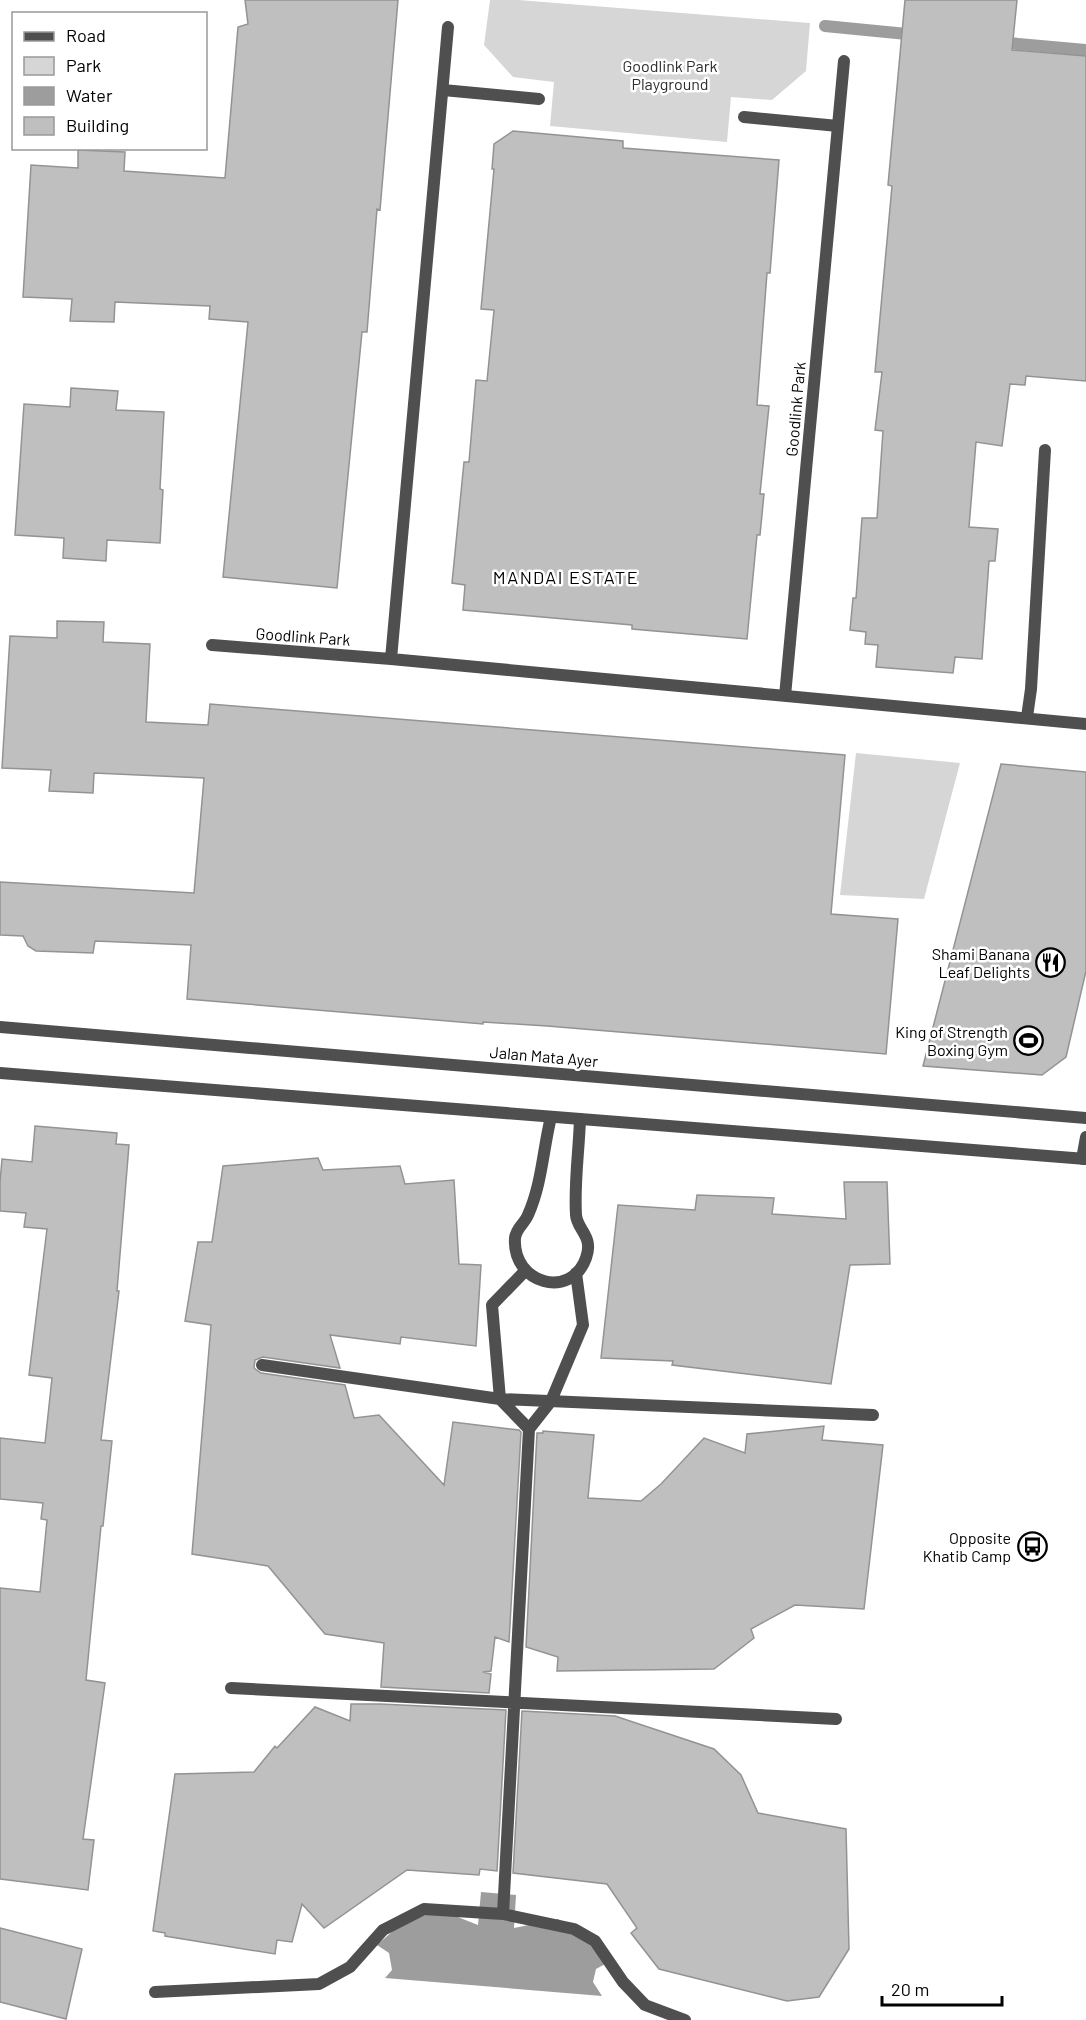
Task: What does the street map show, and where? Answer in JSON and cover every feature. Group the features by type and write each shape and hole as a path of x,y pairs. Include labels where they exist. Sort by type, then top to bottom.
{"street":[{"path":"391,659 448,27"},
{"name":"Goodlink Park","path":"785,696 844,61"},
{"path":"443,90 539,99"},
{"path":"744,117 838,126"},
{"path":"1027,717 1031,689 1045,450"},
{"name":"Goodlink Park","path":"212,645 391,659 1086,723"},
{"name":"Jalan Mata Ayer","path":"0,1027 1086,1118"},
{"path":"0,1073 1084,1159 1086,1137"},
{"path":"551,1117 528,1217 520,1225 515,1236 516,1257 525,1271 544,1282 563,1281 576,1273 587,1256 587,1236 576,1218 580,1119"},
{"path":"525,1271 492,1305 500,1399 529,1429"},
{"path":"503,1914 529,1429 551,1401 583,1325 576,1273"},
{"path":"262,1365 500,1399 873,1415"},
{"path":"231,1688 836,1719"},
{"path":"155,1992 320,1984 350,1967 383,1930 424,1909 503,1914 574,1929 595,1941 623,1982 645,2005 685,2020"}],"green space":[{"name":"Goodlink Park Playground","path":"490,0 518,0 810,23 806,71 772,100 731,97 727,142 550,126 554,82 513,77 484,45"},
{"path":"856,753 960,763 924,899 840,895"}],"water":[{"path":"481,1892 516,1895 514,1928 558,1919 594,1942 607,1963 596,1969 593,1982 602,1996 385,1978 392,1970 389,1953 377,1945 402,1923 440,1910 478,1925"}],"building":[{"path":"245,0 398,0 380,210 377,209 367,332 362,332 337,588 223,577 248,322 209,319 210,306 115,302 114,322 70,321 72,299 23,297 31,165 78,168 78,150 125,152 124,171 225,178 238,27 248,24"},
{"path":"905,0 1017,0 1012,50 1086,56 1086,381 1026,376 1025,385 1010,384 1002,446 976,442 969,527 998,529 995,561 989,561 982,659 955,657 953,673 876,667 878,645 865,644 866,632 850,630 853,598 856,598 862,518 877,518 883,431 875,430 882,372 875,372 892,186 888,185"},
{"path":"513,131 623,141 623,148 779,160 770,273 767,273 757,405 769,406 760,494 764,494 760,535 757,535 747,639 632,629 632,625 463,610 465,585 452,583 464,462 469,462 476,380 487,381 494,310 481,309 494,169 492,169 494,144"},
{"path":"71,388 118,391 116,410 164,412 160,543 107,540 106,561 63,558 64,538 15,535 24,404 70,407"},
{"path":"57,621 104,622 103,642 150,644 146,722 208,725 210,704 845,755 831,914 898,919 886,1054 187,999 191,945 95,941 93,953 36,951 28,946 23,936 0,935 0,882 194,893 204,778 94,773 93,793 49,791 51,770 2,768 10,636 57,638"},
{"path":"1001,764 1086,772 1086,971 1066,1057 1042,1075 923,1066"},
{"path":"35,1126 117,1133 116,1144 129,1145 117,1291 119,1291 101,1440 112,1441 86,1680 105,1683 83,1839 94,1840 88,1890 0,1879 0,1588 40,1592 47,1520 41,1519 43,1503 0,1499 0,1438 45,1443 52,1378 29,1375 47,1229 24,1227 26,1213 0,1211 0,1182 2,1159 32,1162"},
{"path":"318,1158 323,1170 400,1166 405,1184 454,1180 459,1264 481,1265 476,1346 401,1337 400,1344 330,1335 340,1368 263,1357 255,1360 254,1368 261,1373 345,1385 354,1418 379,1415 444,1485 453,1422 521,1432 509,1642 495,1637 491,1671 483,1672 491,1674 489,1693 381,1687 384,1643 325,1634 268,1566 192,1554 211,1325 185,1321 198,1242 212,1242 223,1166"},
{"path":"844,1182 887,1182 890,1264 850,1265 831,1384 672,1365 673,1361 601,1358 618,1205 695,1210 697,1195 774,1198 772,1214 846,1219"},
{"path":"824,1426 822,1440 883,1445 864,1609 795,1605 751,1629 754,1638 714,1669 557,1671 558,1657 526,1647 537,1433 543,1433 543,1431 594,1435 588,1498 641,1501 661,1484 704,1438 745,1453 747,1434"},
{"path":"351,1704 506,1710 497,1871 480,1869 479,1875 407,1870 324,1928 302,1904 292,1942 277,1940 275,1954 165,1936 165,1933 153,1931 175,1774 254,1772 275,1746 277,1748 315,1707 350,1721"},
{"path":"522,1711 615,1716 714,1749 741,1775 758,1813 846,1829 849,1949 819,1997 787,2001 659,1969 631,1933 637,1928 607,1884 513,1873"},
{"path":"0,1928 82,1949 66,2019 0,2002"}],"waterway":[{"path":"825,26 917,35"},
{"path":"997,42 1086,50"}],"place":[{"name":"Shami Banana Leaf Delights","path":"1051,962"},
{"name":"King of Strength Boxing Gym","path":"1029,1040"},
{"name":"Opposite Khatib Camp","path":"1032,1546"}],"district":[{"name":"MANDAI ESTATE","path":"566,577"}]}
